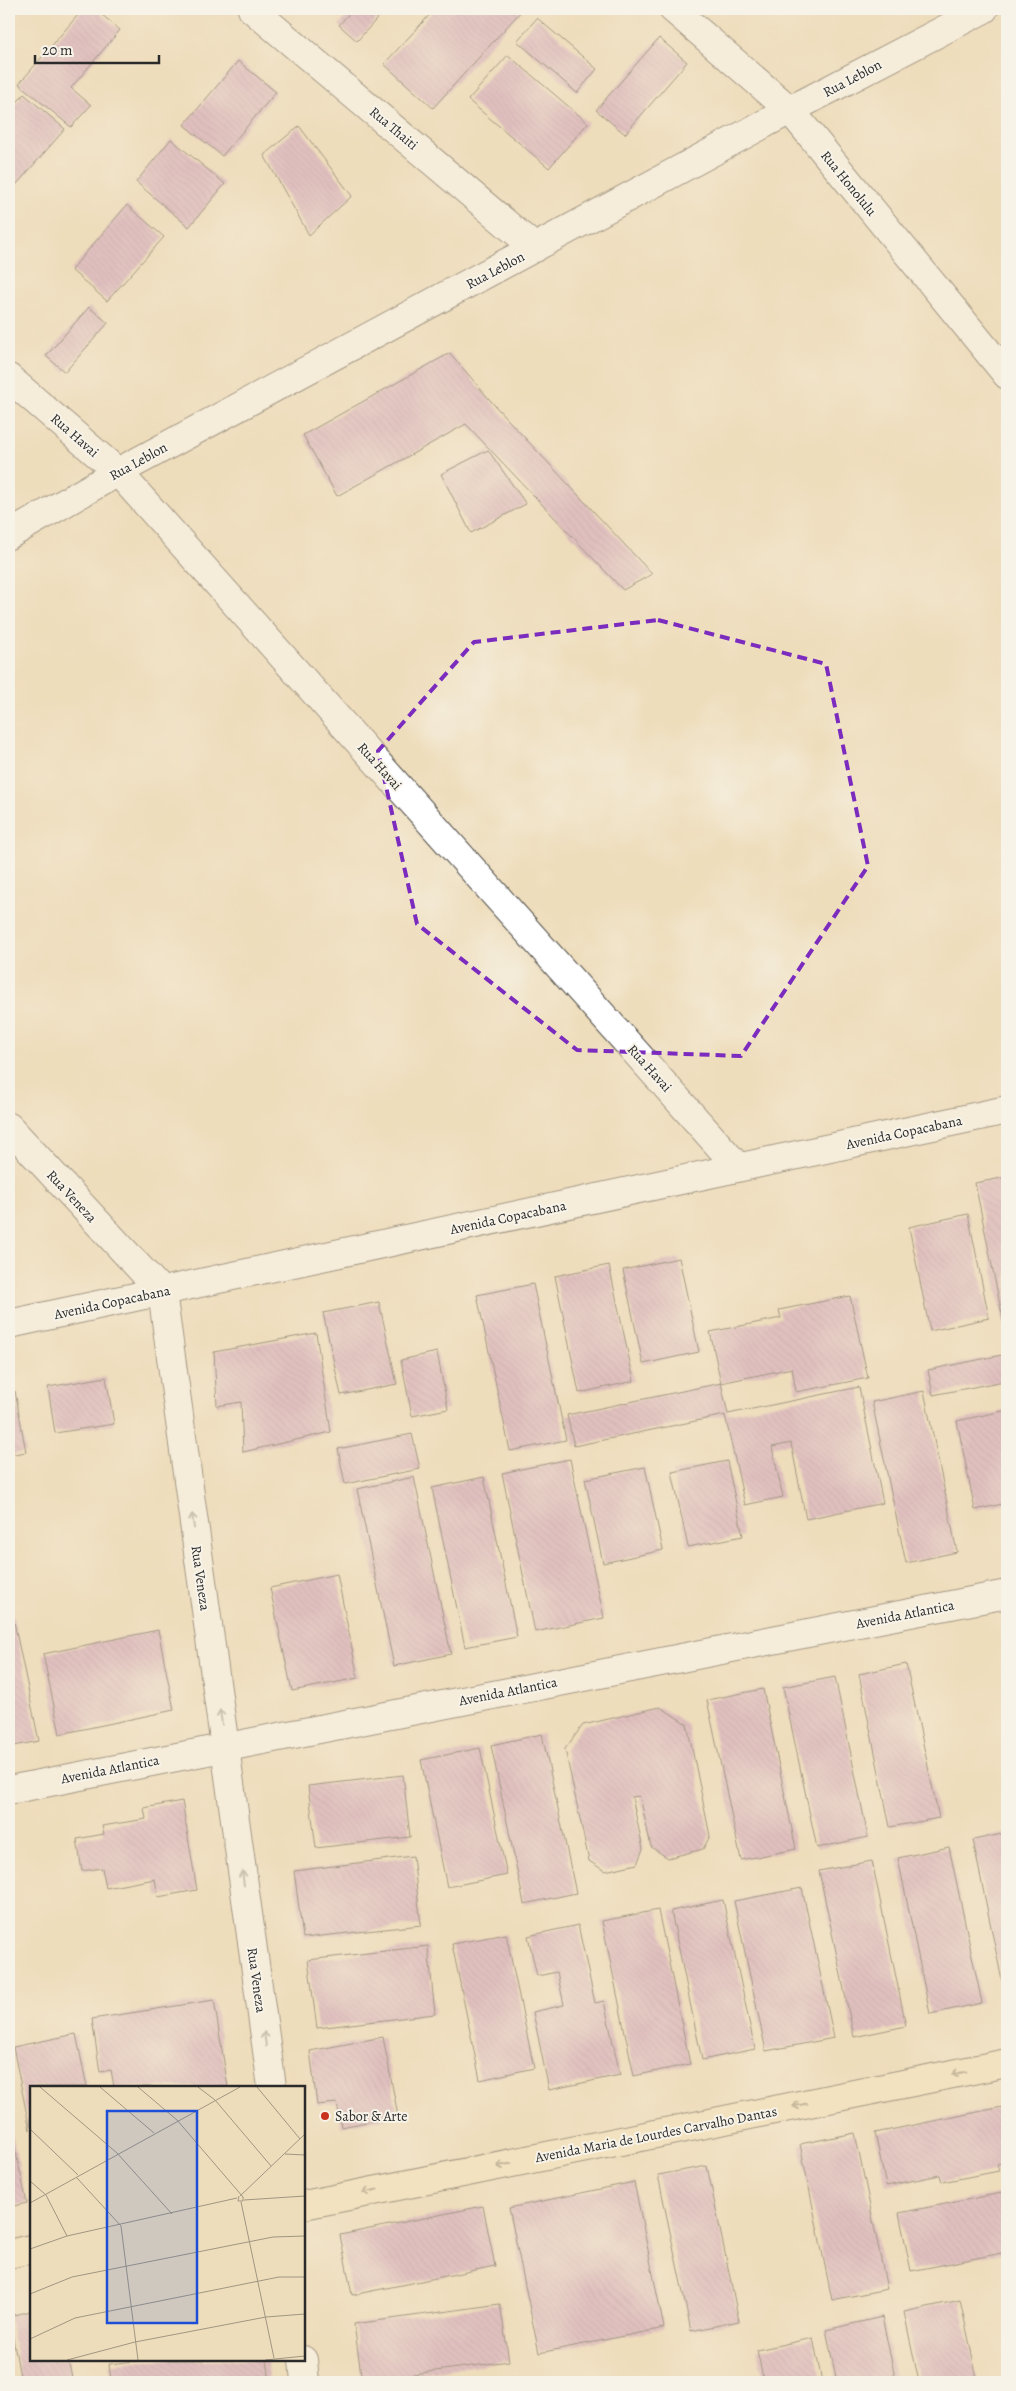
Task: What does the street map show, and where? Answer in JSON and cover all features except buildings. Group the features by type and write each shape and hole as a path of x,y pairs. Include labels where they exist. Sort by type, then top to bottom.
{"street":[{"name":"Rua Thaiti","path":"252,9 535,248"},
{"name":"Rua Honolulu","path":"673,9 790,110 1007,375"},
{"name":"Rua Leblon","path":"9,535 118,472 790,110 984,9"},
{"name":"Rua Havai","path":"9,378 118,472 738,1167"},
{"name":"Avenida Copacabana","path":"9,1324 1007,1110"},
{"name":"Rua Veneza","path":"9,1127 162,1292 272,2086"},
{"name":"Avenida Atlantica","path":"9,1790 225,1746 1007,1594"},
{"name":"Avenida Maria de Lourdes Carvalho Dantas","path":"305,2205 1007,2063"},
{"path":"9,2254 30,2250"},
{"path":"303,2361 305,2382"}],"highlighted area":[{"path":"658,620 826,664 868,866 741,1056 577,1050 417,924 378,751 474,642"}],"place":[{"name":"Sabor & Arte","path":"325,2116"}]}
